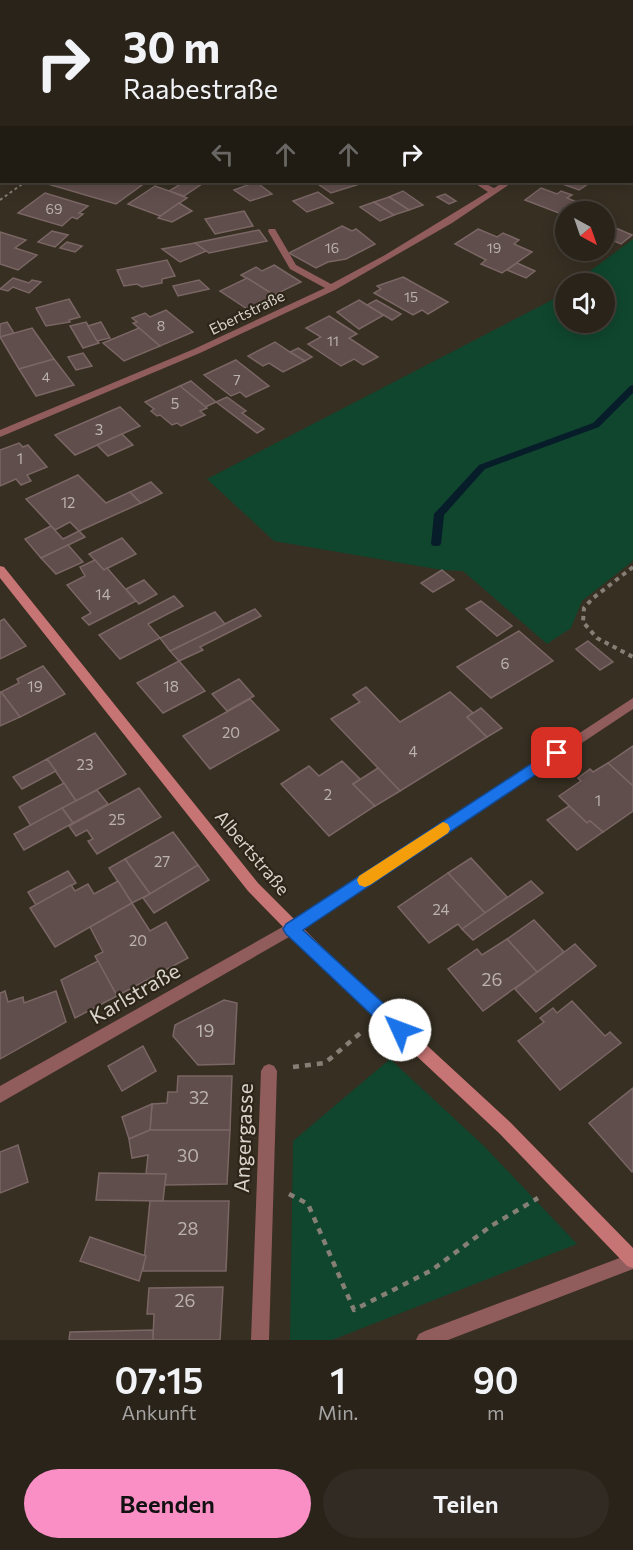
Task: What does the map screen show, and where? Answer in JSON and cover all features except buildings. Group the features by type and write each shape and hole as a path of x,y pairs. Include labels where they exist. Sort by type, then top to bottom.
{"street":[{"path":"479,183 494,192"},
{"name":"Ebertstraße","path":"0,434 205,350 332,288 437,229 508,183"},
{"path":"272,231 293,267 332,288"},
{"name":"Albertstraße","path":"0,570 253,887 291,929 486,1109 562,1184 633,1261"},
{"name":"Karlstraße","path":"0,1095 291,929 633,703"},
{"name":"Angergasse","path":"260,1340 269,1071"},
{"path":"425,1340 633,1261"}],"path":[{"path":"0,200 24,183"},
{"path":"633,567 593,598 584,608 583,622 597,638 633,657"},
{"name":"Angergasse","path":"269,1071 325,1063 383,1014"},
{"path":"265,1180 308,1204 354,1310 432,1270 491,1226 562,1184"}],"green space":[{"path":"633,239 633,561 582,601 571,628 547,644 463,571 442,570 274,541 207,479 555,298 555,333 615,333 615,273 587,273 604,261 615,261 615,252"},
{"path":"390,1059 484,1146 577,1244 332,1340 290,1340 293,1141"}],"waterway":[{"path":"436,544 439,514 482,467 596,425 633,388"}],"slow traffic":[{"path":"365,880 443,829"}],"route":[{"path":"400,1030 291,929 557,753"}]}
